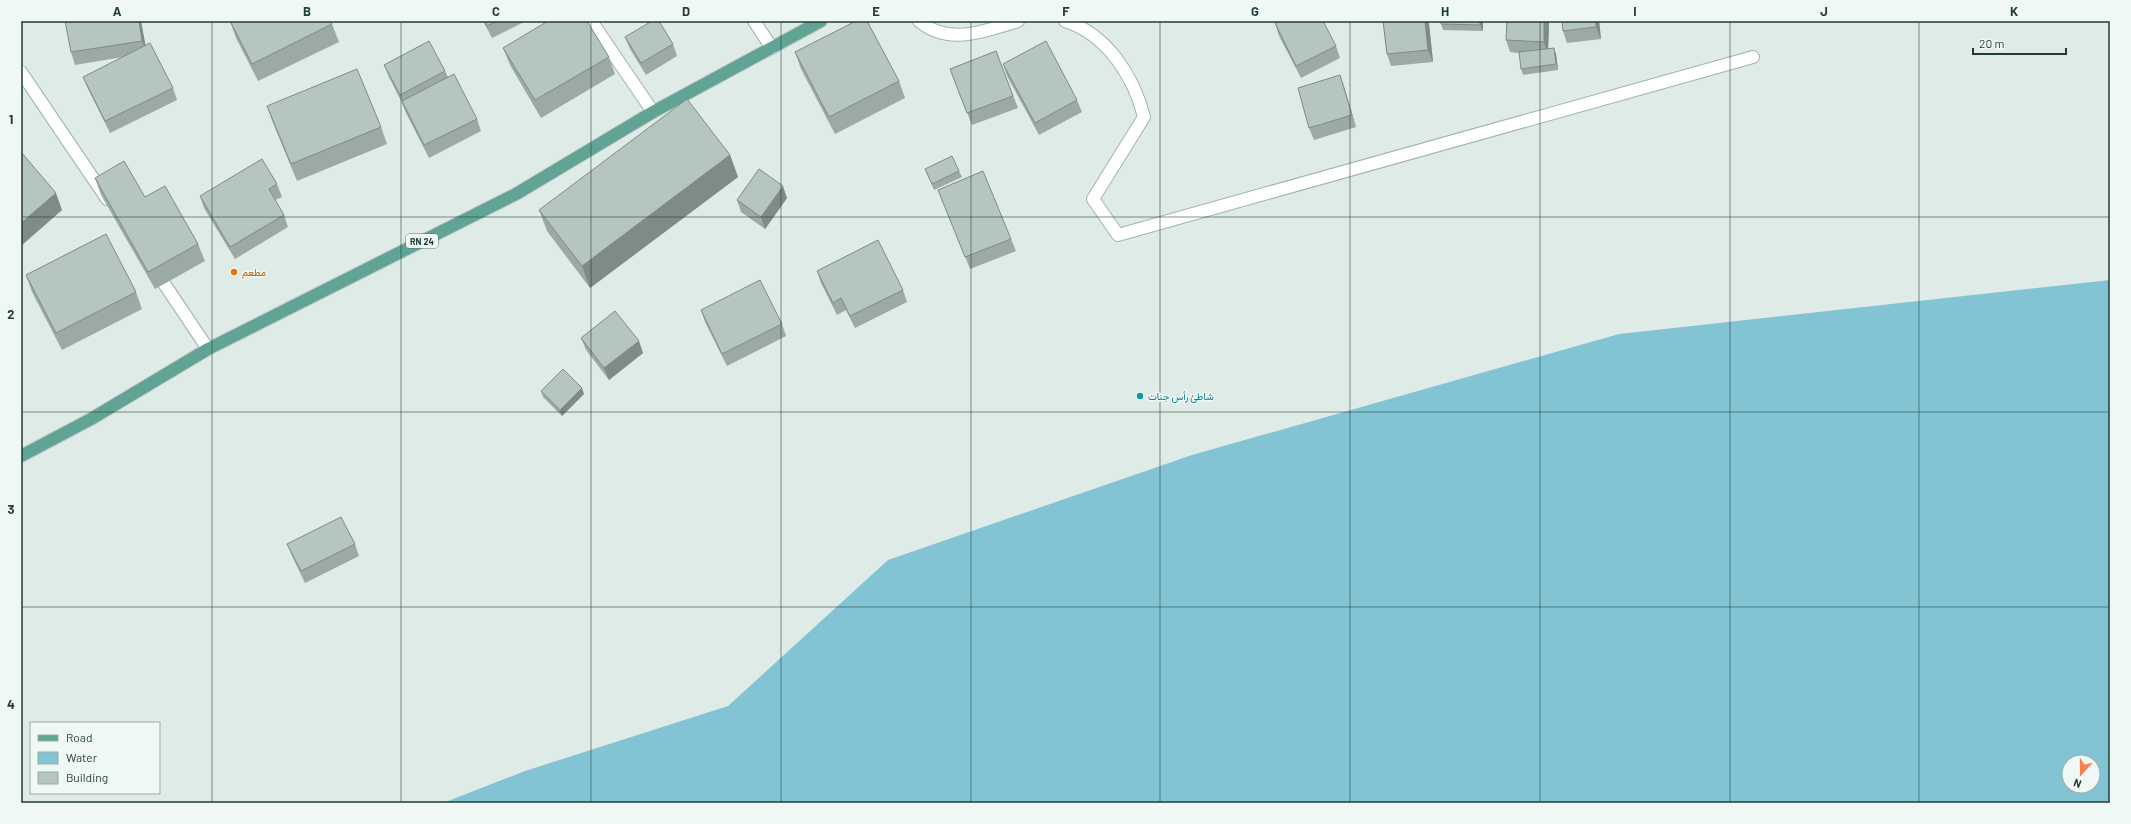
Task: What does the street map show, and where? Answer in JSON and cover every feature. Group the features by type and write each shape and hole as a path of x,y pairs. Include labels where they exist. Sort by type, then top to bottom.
{"main road":[{"name":"RN 24","path":"21,456 91,418 208,349 516,194 653,112 821,21"}],"street":[{"path":"591,21 653,112"},
{"path":"754,21 772,48"},
{"path":"919,21 942,32 961,35 980,33 1018,21"},
{"path":"1064,21 1074,24 1093,35 1121,65 1132,80 1144,117 1093,199 1118,235 1753,57"},
{"path":"21,72 114,210"},
{"path":"150,263 208,349"}],"water":[{"path":"2110,280 2110,803 443,803 525,771 728,706 888,560 1192,455 1619,334"}],"building":[{"path":"65,21 139,21 142,41 71,52"},
{"path":"230,21 331,21 332,24 252,64"},
{"path":"485,21 497,21 487,26"},
{"path":"548,21 587,21 609,57 535,100 503,48"},
{"path":"652,21 659,21 673,44 641,63 625,37"},
{"path":"856,21 867,21 899,81 829,117 795,52"},
{"path":"1280,21 1323,21 1336,46 1296,66 1275,23"},
{"path":"1383,21 1425,21 1428,50 1387,54"},
{"path":"1441,21 1480,21 1480,25 1441,24"},
{"path":"1507,21 1544,21 1544,42 1506,40"},
{"path":"1562,21 1596,21 1596,27 1563,31"},
{"path":"429,41 445,71 400,95 384,65"},
{"path":"1046,41 1077,100 1035,123 1003,64"},
{"path":"150,43 173,88 105,121 83,77"},
{"path":"1554,48 1556,64 1521,69 1519,52"},
{"path":"996,51 1013,96 967,113 950,69"},
{"path":"357,69 381,127 291,164 267,106"},
{"path":"454,74 477,119 424,145 402,101"},
{"path":"1340,75 1352,115 1309,128 1298,88"},
{"path":"687,99 730,155 582,266 539,210"},
{"path":"21,152 56,193 21,223"},
{"path":"952,156 959,171 932,184 925,169"},
{"path":"262,159 277,184 269,189 284,215 230,247 200,196"},
{"path":"124,161 145,197 165,186 198,244 148,272 95,178"},
{"path":"759,169 783,186 761,217 737,200"},
{"path":"983,171 1011,239 965,257 938,190"},
{"path":"106,234 136,292 56,333 26,275"},
{"path":"878,240 903,290 850,316 841,298 833,303 817,271"},
{"path":"760,280 782,324 722,354 701,310"},
{"path":"615,311 639,341 604,368 581,338"},
{"path":"563,369 582,388 560,410 541,391"},
{"path":"341,517 355,544 301,571 287,544"}],"place":[{"name":"مطعم","path":"234,272"},
{"name":"شاطئ رأس جنات","path":"1140,396"}]}
